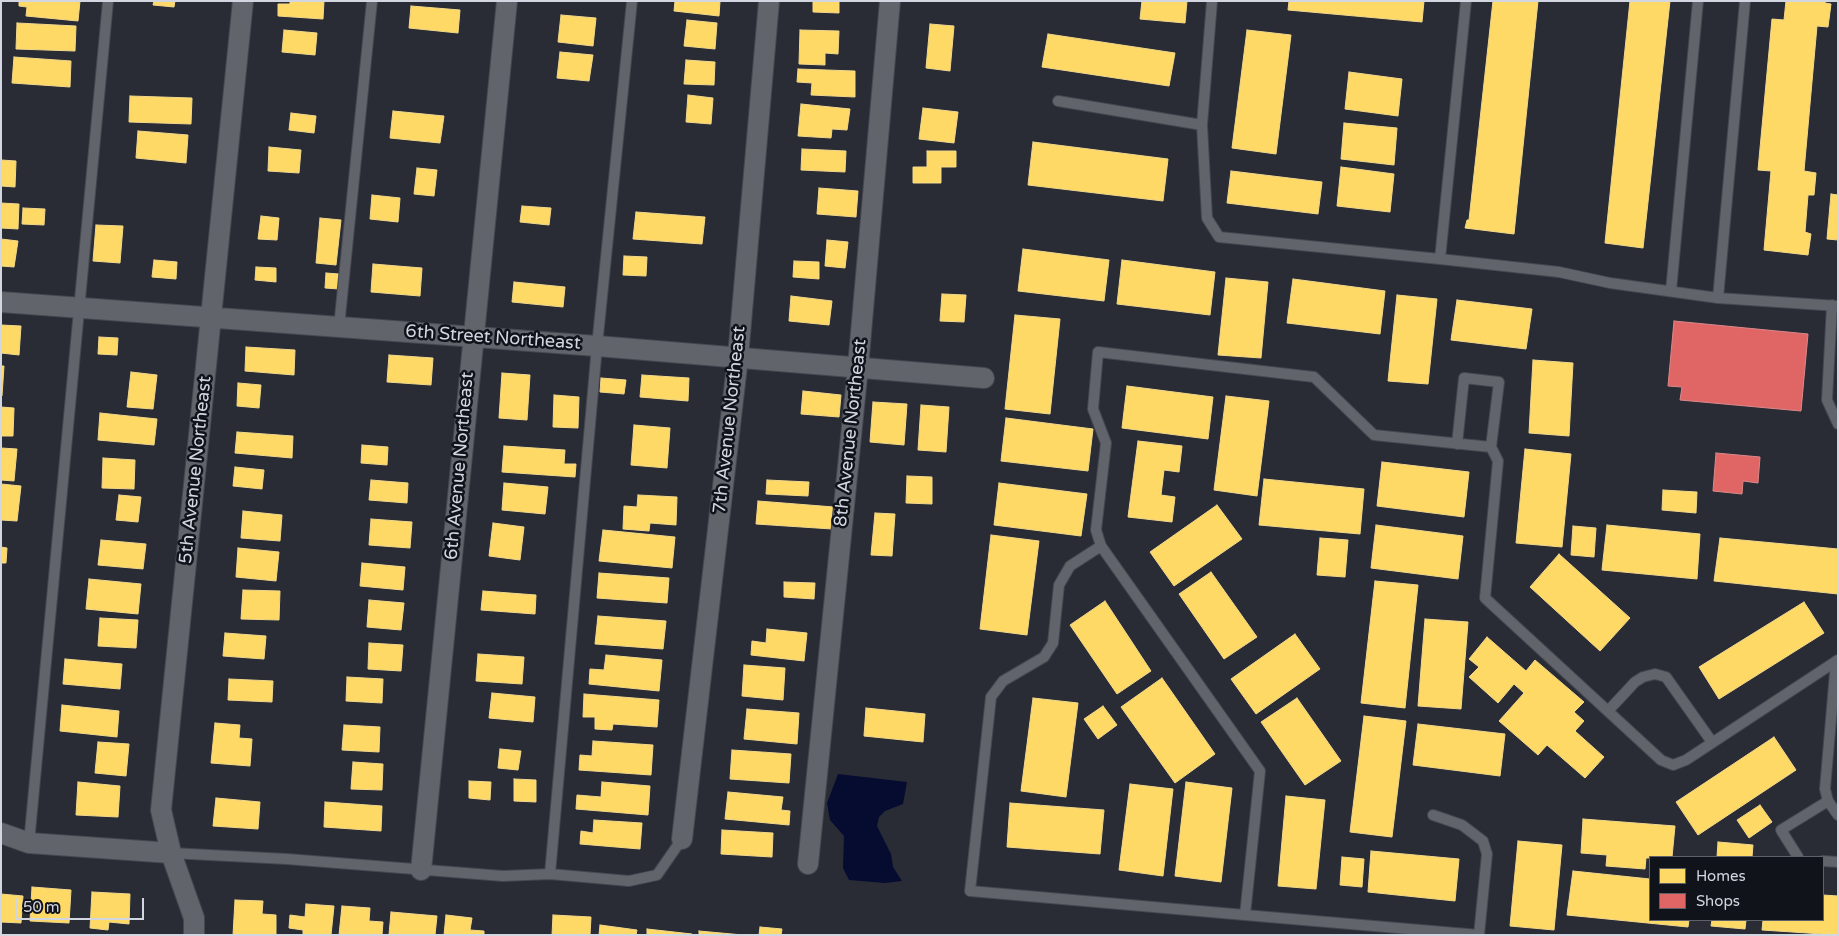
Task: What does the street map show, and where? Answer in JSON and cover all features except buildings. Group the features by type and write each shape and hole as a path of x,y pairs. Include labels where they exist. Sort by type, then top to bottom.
{"street":[{"name":"5th Avenue Northeast","path":"194,935 194,918 171,853 161,810 243,1"},
{"name":"6th Avenue Northeast","path":"421,870 472,336 507,1"},
{"name":"7th Avenue Northeast","path":"682,839 738,357 769,1"},
{"name":"8th Avenue Northeast","path":"808,864 858,367 890,1"},
{"name":"6th Street Northeast","path":"1,302 472,336 984,378"},
{"path":"1,833 29,843 171,853"}],"lane":[{"path":"29,843 108,1"},
{"path":"339,327 372,1"},
{"path":"550,874 597,346 632,1"},
{"path":"1212,1 1202,125 1207,218 1219,237 1559,272 1610,284 1718,298 1835,306 1827,400 1838,424"},
{"path":"1440,259 1466,1"},
{"path":"1671,291 1698,1"},
{"path":"1718,298 1745,1"},
{"path":"1058,101 1202,125"},
{"path":"1245,915 1260,771 1101,546 1096,530 1106,443 1093,409 1098,352 1314,377 1374,435 1491,447"},
{"path":"1456,444 1464,378 1499,382 1491,447 1498,460 1485,598 1661,760 1673,765 1686,760 1837,660"},
{"path":"1101,546 1070,566 1059,585 1053,643 1044,657 1002,681 991,697 970,891 1479,935 1487,854 1483,841 1462,825 1434,815"},
{"path":"1837,660 1826,789 1828,801 1838,815"},
{"path":"1608,711 1634,682 1643,676 1655,674 1666,677 1712,742"},
{"path":"1797,856 1792,852 1781,830 1828,801"},
{"path":"171,853 287,859 503,876 550,874 629,881 657,875 682,839"},
{"path":"1824,861 1838,862"}],"water":[{"path":"838,774 907,782 903,804 885,811 879,817 877,826 891,854 893,867 902,881 885,883 849,880 843,868 844,836 830,820 827,803"}]}
